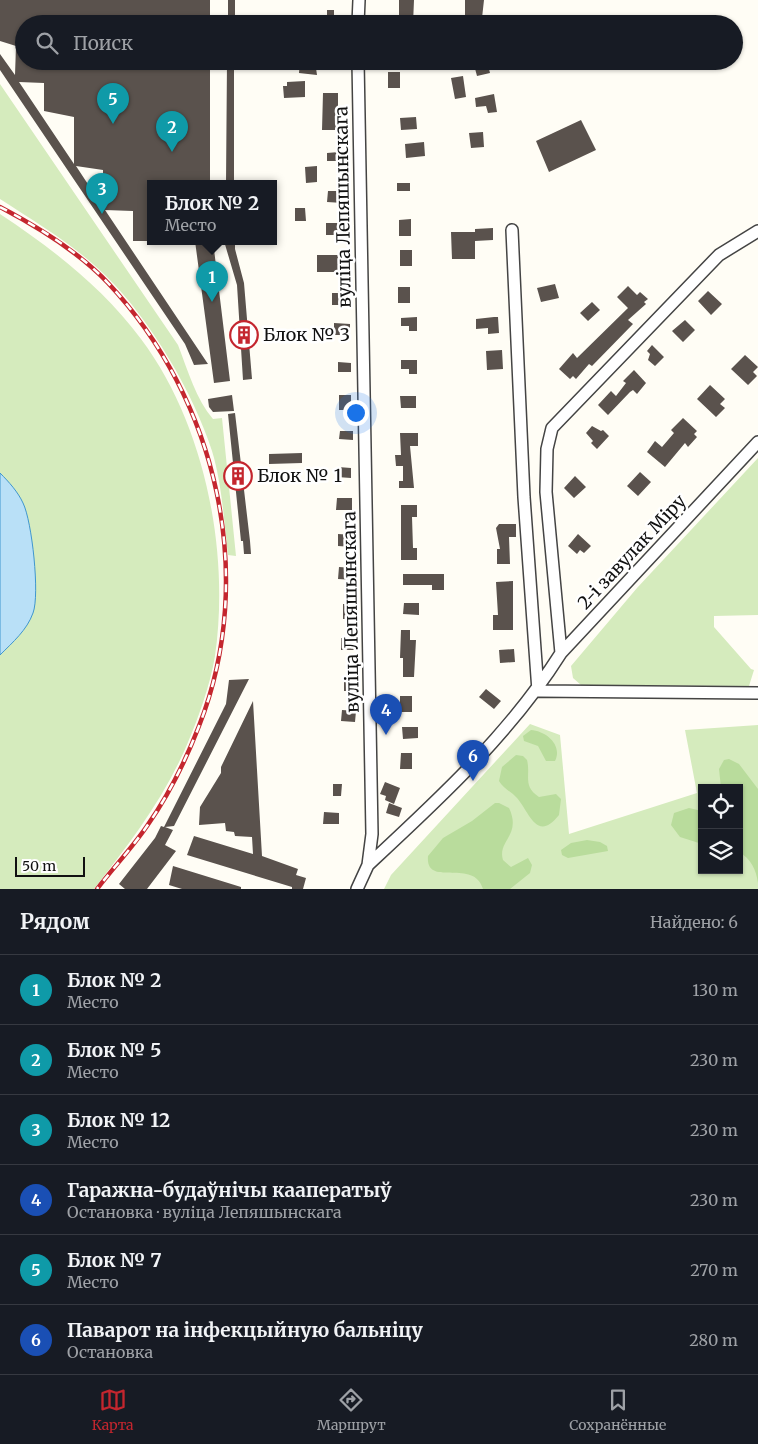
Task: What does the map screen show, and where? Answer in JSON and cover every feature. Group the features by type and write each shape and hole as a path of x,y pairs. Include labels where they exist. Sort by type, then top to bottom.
{"street":[{"path":"358,15 359,0"},
{"name":"вуліца Лепяшынскага","path":"357,889 368,865 372,834 358,70"},
{"path":"512,230 524,497 538,691 758,693"},
{"path":"562,653 546,492 547,449 552,428 719,255 758,231"},
{"name":"2-і завулак Міру","path":"368,865 465,772 538,691 562,653 758,442"}],"green space":[{"path":"0,84 178,345 193,384 207,411 213,419 222,418 236,556 228,555 218,476 204,429 182,382 154,335 123,294 95,266 56,235 0,199"},
{"path":"0,214 76,270 94,286 141,339 163,373 182,410 208,490 215,532 219,575 219,616 215,656 203,702 186,747 167,785 132,838 94,889 0,889"},
{"path":"758,458 758,615 714,616 714,627 751,669 754,670 749,686 581,685 573,678 571,666 637,588"},
{"path":"530,724 560,735 569,834 697,793 685,730 758,725 758,889 384,889 391,875"},
{"path":"531,730 542,733 552,740 557,750 555,761 546,761 538,746 524,741 523,736"},
{"path":"516,755 523,756 527,760 528,780 534,793 539,797 556,794 561,799 559,815 551,823 544,826 534,822 516,797 499,781 502,767"},
{"path":"729,759 739,764 758,789 758,883 752,865 743,855 743,784 721,784 719,769 724,760"},
{"path":"495,803 509,808 512,817 513,825 503,848 503,860 511,867 528,858 532,865 530,873 510,889 483,889 478,880 470,875 434,871 429,866 428,856 443,838 472,821"},
{"path":"689,808 698,810 698,843 680,837 671,825 674,813"},
{"path":"587,840 600,842 607,846 608,851 568,858 562,855 561,850 571,843"}],"water":[{"path":"0,473 19,495 26,512 32,541 36,591 33,613 27,625 0,655"}],"building":[{"path":"0,0 210,0 210,15 15,15 15,46 0,41"},
{"path":"228,0 235,0 235,15 228,15"},
{"path":"399,0 414,0 413,15 399,15"},
{"path":"465,0 484,0 482,15 465,15"},
{"path":"327,10 334,10 334,15 327,15"},
{"path":"0,54 15,75 15,70 210,70 210,180 147,180 147,241 133,241 133,211 105,210 208,364 194,365 185,344 0,70","holes":["19,82 44,83 44,111 74,117 74,164","76,166 103,170 103,207"]},
{"path":"227,70 234,70 234,180 226,180"},
{"path":"299,70 316,70 317,75 299,73"},
{"path":"475,70 489,70 490,73 477,76"},
{"path":"388,72 400,72 400,88 388,88"},
{"path":"463,76 466,97 455,99 451,78"},
{"path":"305,81 305,97 284,98 283,86 287,86 287,82"},
{"path":"323,93 338,93 338,130 322,130"},
{"path":"494,94 497,112 488,113 486,106 476,107 475,98"},
{"path":"416,117 417,129 401,130 400,118"},
{"path":"581,120 596,150 549,172 536,141"},
{"path":"483,132 484,147 471,148 469,133"},
{"path":"424,142 425,156 406,158 405,144"},
{"path":"339,152 339,161 327,161 327,153"},
{"path":"317,166 317,182 306,183 305,167"},
{"path":"397,183 410,183 410,191 397,191"},
{"path":"328,191 343,191 343,203 327,202"},
{"path":"295,208 305,208 306,221 295,221"},
{"path":"411,219 411,236 399,236 399,220"},
{"path":"326,223 342,223 342,235 326,235"},
{"path":"493,228 493,240 475,241 475,259 452,259 451,232 475,232 475,229"},
{"path":"196,245 213,245 230,381 214,383"},
{"name":"Блок № 3","path":"225,245 235,245 244,283 252,379 243,380 237,285"},
{"path":"400,250 412,250 412,266 400,266"},
{"path":"317,255 338,255 338,272 317,272"},
{"path":"339,272 349,272 347,305 332,305 332,293 338,293"},
{"path":"555,284 559,298 541,302 537,288"},
{"path":"628,286 637,295 640,292 648,299 644,302 646,304 628,320 633,324 592,366 589,364 576,379 573,376 570,379 559,369 573,353 577,358 628,308 617,297"},
{"path":"398,287 410,287 410,303 398,303"},
{"path":"708,291 722,304 711,315 698,301"},
{"path":"592,302 600,310 588,321 580,313"},
{"path":"417,317 417,331 409,331 409,326 401,326 401,318"},
{"path":"498,317 499,333 488,334 488,328 476,329 476,319"},
{"path":"685,320 695,330 683,342 672,331"},
{"path":"334,323 350,324 350,335 334,335"},
{"path":"652,345 664,357 655,366 648,360 650,354 647,351"},
{"path":"502,350 503,369 487,370 486,351"},
{"path":"745,355 758,367 753,372 757,376 748,385 731,369"},
{"path":"401,360 417,360 417,374 409,374 409,369 401,369"},
{"path":"338,362 351,363 351,372 338,372"},
{"path":"634,370 646,383 637,394 633,390 630,392 608,415 598,405 611,391 616,396 626,383 623,381"},
{"path":"710,385 725,399 720,404 725,408 716,417 697,399"},
{"path":"232,395 234,411 213,412 209,407 208,399"},
{"path":"339,395 351,395 351,410 339,410"},
{"path":"400,396 416,396 416,408 401,408"},
{"name":"Блок № 1","path":"235,413 251,554 244,554 243,541 241,541 228,414"},
{"path":"683,418 697,431 694,434 697,437 688,447 685,443 665,467 647,452 655,441 662,447 674,433 671,430"},
{"path":"592,426 601,431 603,430 609,436 597,449 591,443 593,441 586,433"},
{"path":"340,431 353,431 353,440 339,439"},
{"path":"400,433 418,433 418,446 410,446 414,488 399,488 399,481 403,481 403,466 396,466 395,455 401,455"},
{"path":"302,453 302,463 269,464 269,454"},
{"path":"338,467 351,468 351,478 337,477"},
{"path":"640,472 651,482 638,496 627,486"},
{"path":"575,476 586,487 574,498 564,488"},
{"path":"337,498 352,498 352,510 336,510"},
{"path":"401,505 417,505 417,517 412,517 413,548 417,548 417,560 401,560"},
{"path":"499,524 516,524 516,537 509,537 510,564 497,564 497,549 500,549 496,528"},
{"path":"338,534 354,535 353,547 338,546"},
{"path":"578,534 591,546 584,553 580,550 577,554 568,546"},
{"path":"339,567 354,568 354,580 338,579"},
{"path":"403,574 444,574 444,590 432,590 432,585 403,585"},
{"path":"513,581 513,630 493,630 493,615 498,615 496,582"},
{"path":"404,603 419,603 419,615 403,614"},
{"path":"343,604 355,604 355,619 343,619"},
{"path":"401,630 410,630 410,640 416,640 414,677 403,677 403,658 400,658"},
{"path":"341,638 356,638 356,650 341,650"},
{"path":"514,649 515,662 500,663 499,650"},
{"path":"344,675 356,675 355,691 344,691"},
{"path":"249,679 174,826 165,827 173,830 165,845 176,851 147,889 125,889 119,884 155,838 161,826 164,827 226,704 229,680"},
{"path":"486,689 501,701 494,709 479,697"},
{"path":"400,696 412,696 412,712 400,712"},
{"path":"253,701 262,856 298,869 296,875 306,878 303,889 292,889 292,887 187,855 194,836 253,854 252,837 235,836 234,832 226,831 225,823 199,825 200,807 221,773 221,767"},
{"path":"342,710 356,711 355,722 341,721"},
{"path":"402,727 418,727 418,738 403,739"},
{"path":"401,753 412,753 412,769 400,769"},
{"path":"385,782 400,788 394,804 385,800 386,796 380,794"},
{"path":"333,784 342,784 341,796 333,796"},
{"path":"389,803 402,808 399,817 386,813"},
{"path":"324,812 339,813 339,824 323,824"},
{"path":"173,866 241,887 241,889 182,889 169,885"}],"railway":[{"path":"0,207 43,231 84,260 108,283 146,329 177,380 200,435 217,492 225,550 225,610 216,669 199,726 176,778 155,814 97,889"}],"place":[{"name":"Блок № 7","path":"113,124"},
{"name":"Блок № 5","path":"172,152"},
{"name":"Блок № 12","path":"102,214"},
{"name":"Блок № 2","path":"212,302"},
{"name":"Блок № 3","path":"244,335"},
{"name":"Блок № 1","path":"238,476"},
{"name":"Гаражна-будаўнічы кааператыў","path":"386,735"},
{"name":"Паварот на інфекцыйную бальніцу","path":"473,781"}]}
